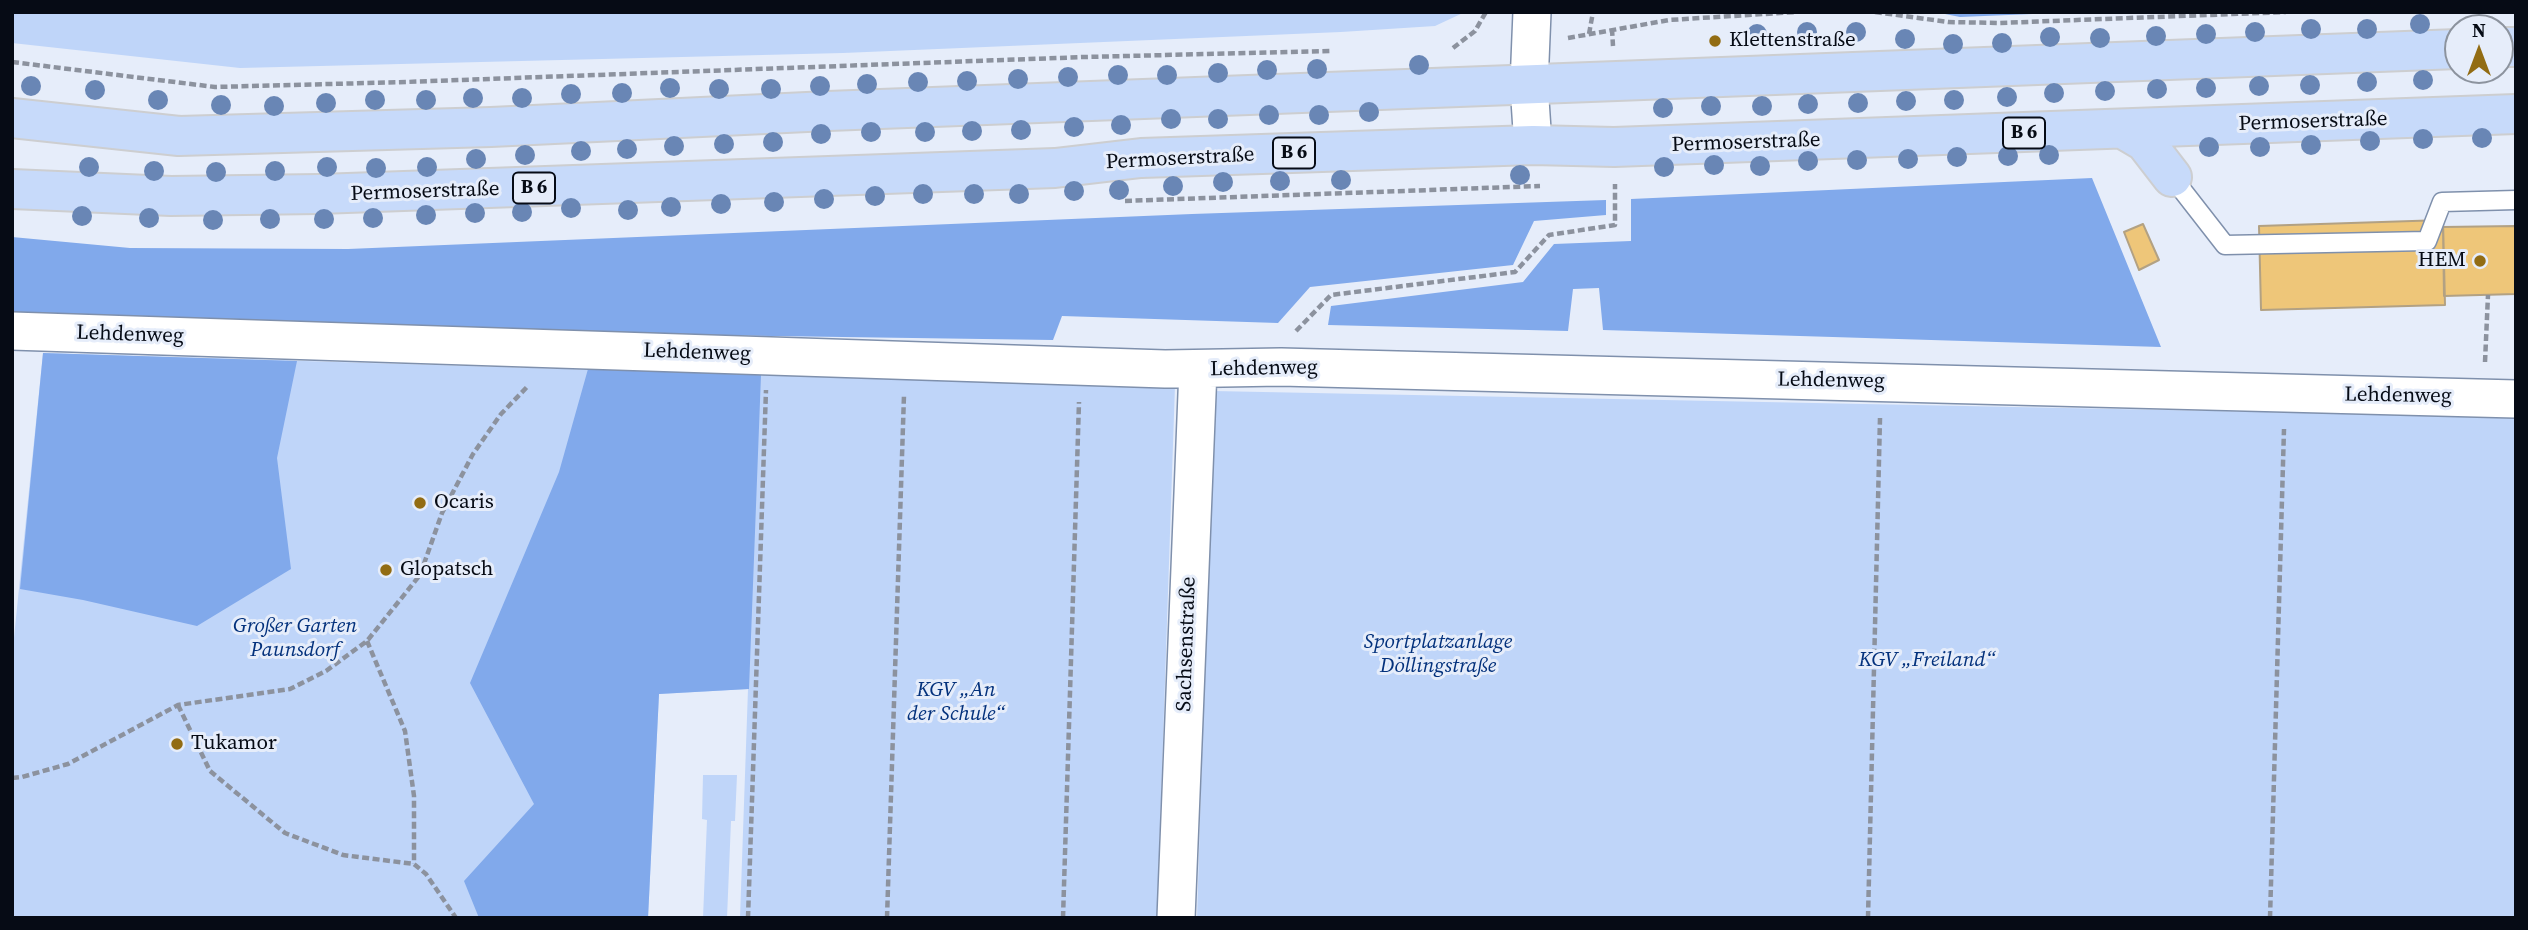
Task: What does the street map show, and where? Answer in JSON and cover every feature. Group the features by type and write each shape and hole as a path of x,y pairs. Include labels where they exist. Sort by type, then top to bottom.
{"main road":[{"path":"12,118 179,136 491,127 828,111 2444,50"},
{"name":"Permoserstraße","path":"12,189 170,196 452,191 1055,168 1141,158 1533,145 1614,147 2516,114"},
{"path":"2123,129 2145,142 2172,177"}],"street":[{"path":"1532,29 1529,85 1533,145"},
{"name":"Lehdenweg","path":"12,331 1198,369 1281,367 2516,399"},
{"name":"Sachsenstraße","path":"1176,918 1198,369"}],"lane":[{"path":"2172,177 2225,245 2427,241 2442,202 2516,200"}],"path":[{"path":"1466,47 1453,48 1475,31 1486,12"},
{"path":"1590,34 1593,12"},
{"path":"1532,29 1590,34 1669,20 1796,12"},
{"path":"1875,12 1948,22 1999,23 2286,12"},
{"path":"12,62 215,87 1344,50"},
{"path":"1281,367 1298,327 1331,295 1515,272 1549,235 1615,225 1615,183"},
{"path":"2486,323 2488,295"},
{"path":"12,778 68,764 178,705 290,689 326,671 367,641 420,575 442,513 473,454 501,414 537,377"},
{"path":"1868,918 1881,382"},
{"path":"748,918 766,389"},
{"path":"887,918 904,392"},
{"path":"2270,918 2285,393"},
{"path":"1063,918 1079,396"},
{"path":"367,641 405,731 414,796 414,864"},
{"path":"178,705 210,771 285,833 343,855 414,864 426,874 456,918"}],"green space":[{"path":"12,12 1465,12 1435,26 1341,32 843,53 240,68 12,43"},
{"name":"Großer Garten Paunsdorf","path":"43,353 1175,385 1157,918 740,918 748,689 659,694 648,918 12,918 12,657"},
{"name":"KGV „Freiland“","path":"1213,391 2516,417 2516,918 1197,918"},
{"path":"703,775 737,775 735,821 731,821 727,918 703,918 707,820 702,819"}],"shaded area":[{"path":"1935,12 2081,12 1960,17"},
{"path":"2092,178 2161,347 1603,330 1599,288 1573,289 1568,331 1328,325 1331,306 1523,282 1554,244 1631,241 1631,199"},
{"path":"1606,200 1606,215 1534,221 1513,265 1310,287 1278,323 1062,316 1053,340 562,333 12,316 12,237 130,248 348,249 1192,214"},
{"path":"43,353 297,361 277,458 291,569 197,626 83,600 20,589"},
{"path":"588,369 761,375 749,689 659,694 648,918 479,918 464,881 534,804 470,683 559,472"}],"building":[{"path":"2443,220 2445,305 2261,310 2259,226"},
{"path":"2143,224 2159,260 2139,270 2124,232"},
{"name":"HEM","path":"2516,226 2516,294 2444,296 2443,227"}],"place":[{"name":"Klettenstraße","path":"1715,41"},
{"name":"HEM","path":"2480,261"},
{"name":"Ocaris","path":"420,503"},
{"name":"Glopatsch","path":"386,570"},
{"name":"Tukamor","path":"177,744"}],"park label":[{"name":"Sportplatzanlage Döllingstraße","path":"1438,655"},
{"name":"KGV „An der Schule“","path":"956,703"}]}
